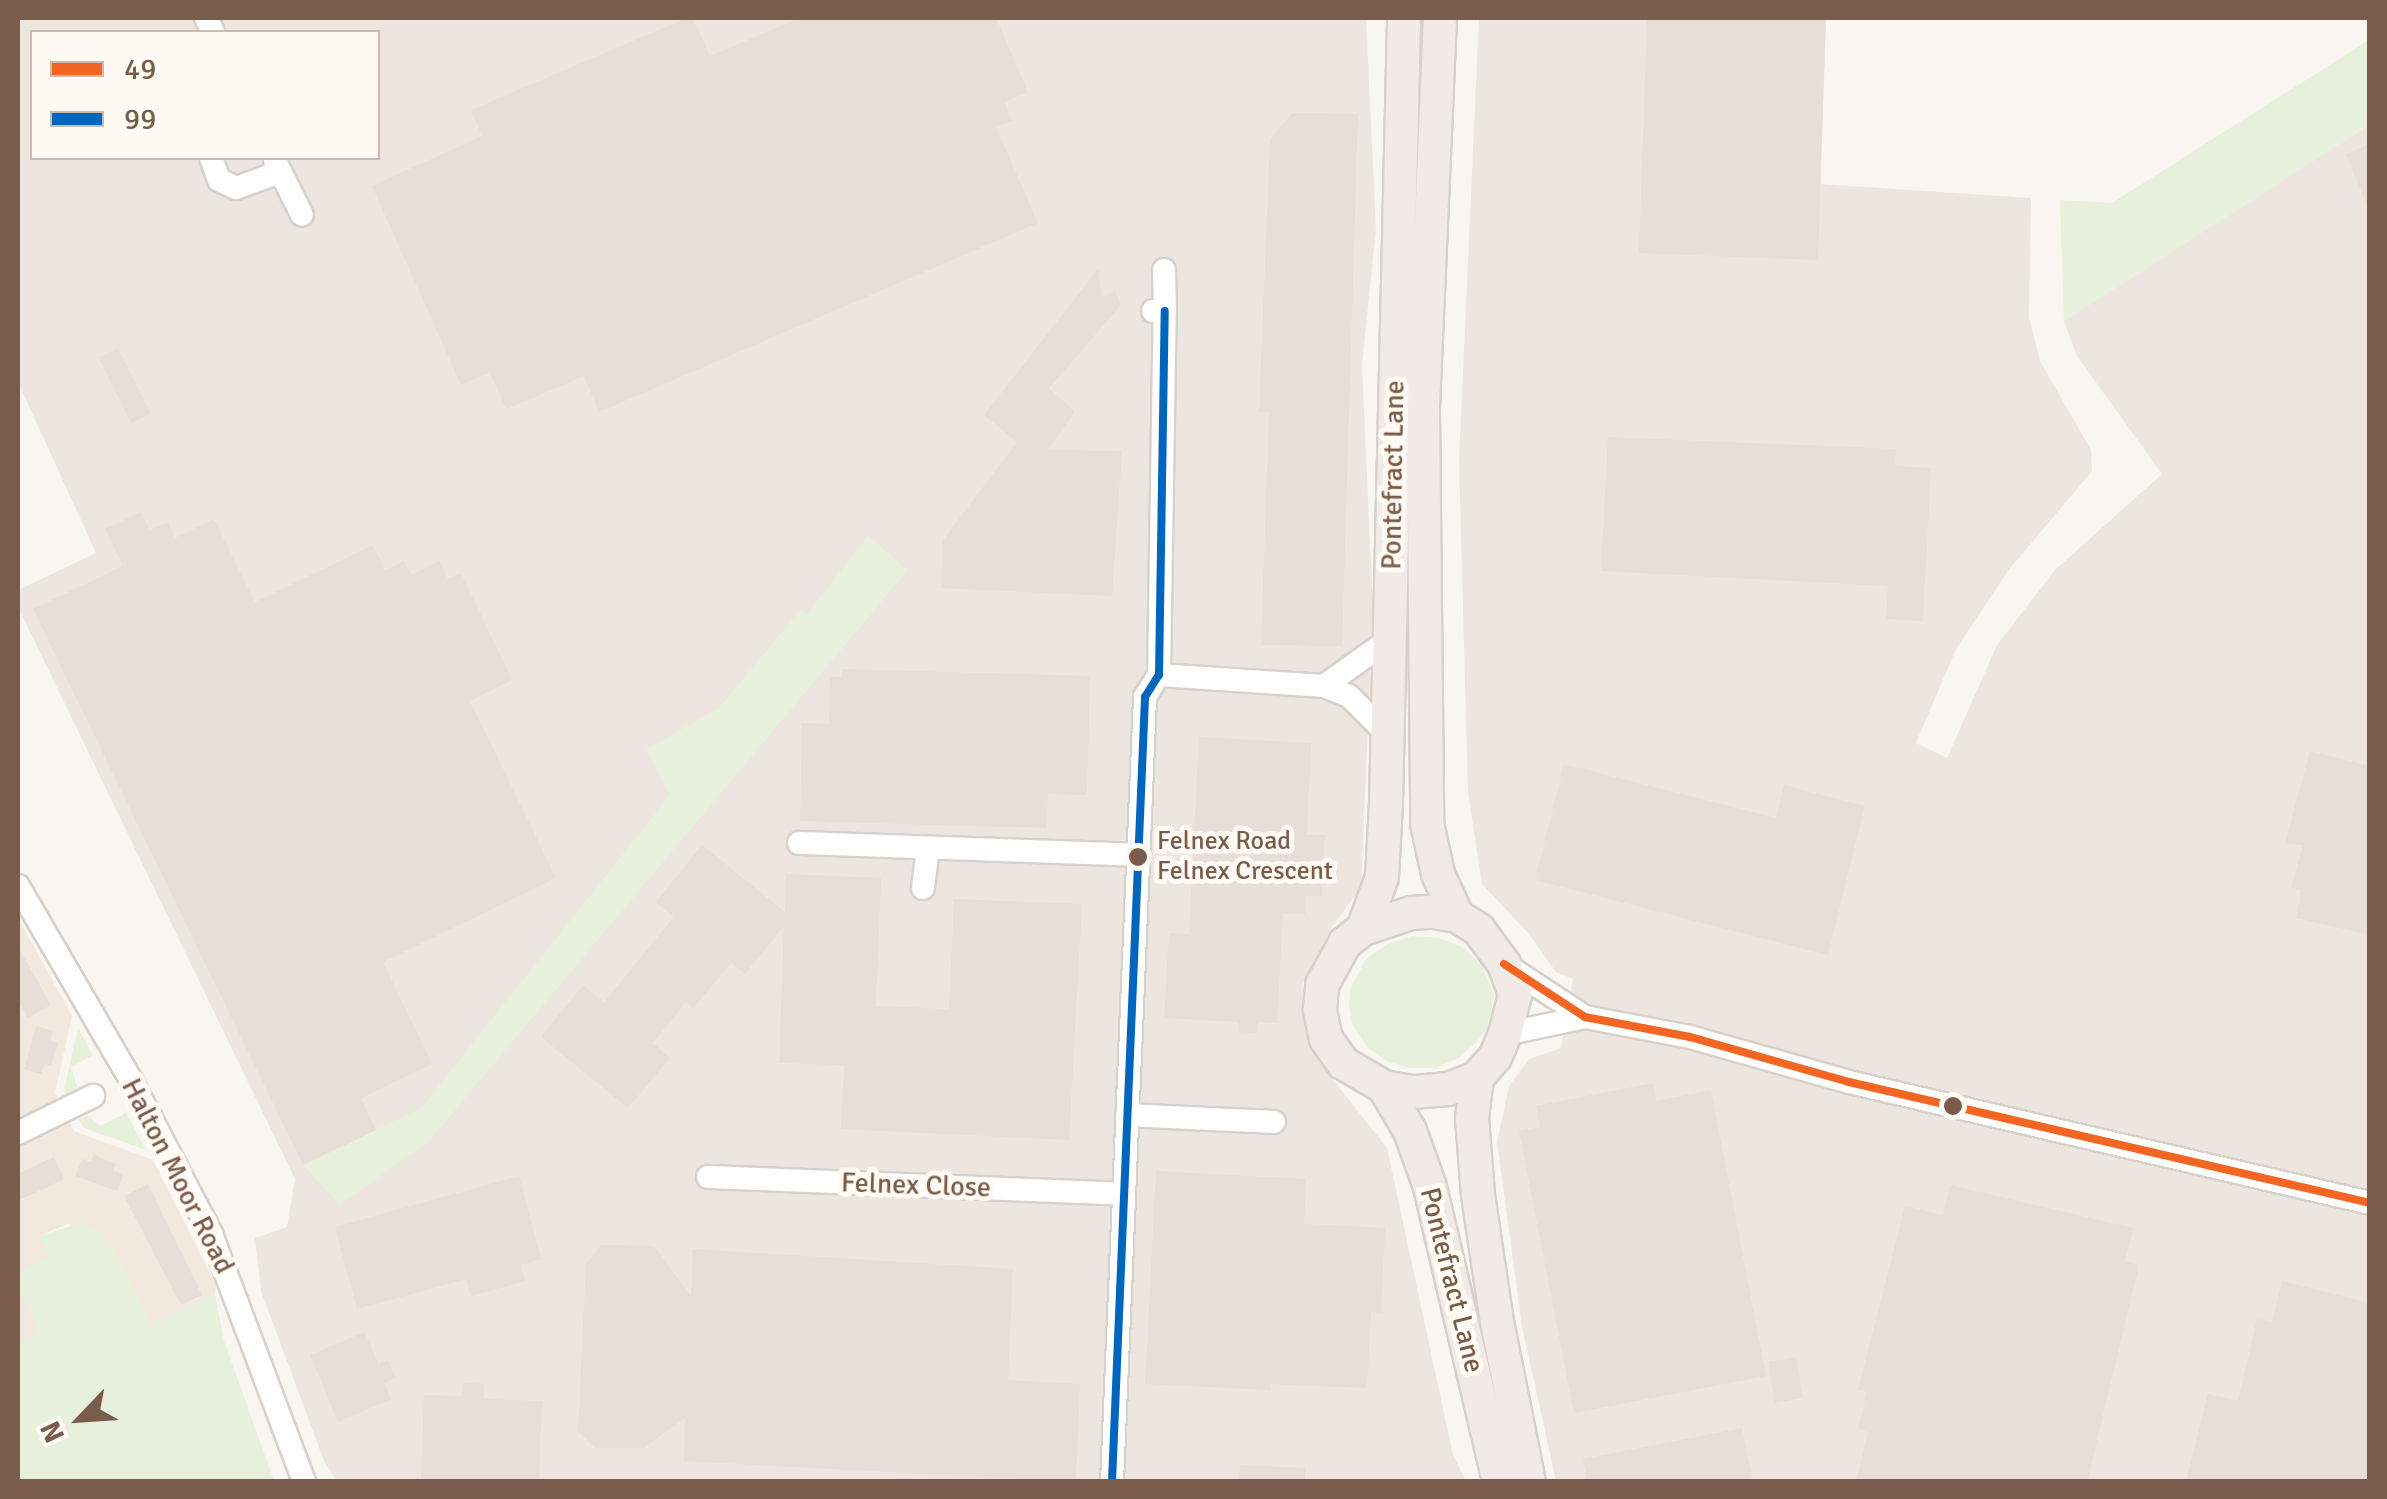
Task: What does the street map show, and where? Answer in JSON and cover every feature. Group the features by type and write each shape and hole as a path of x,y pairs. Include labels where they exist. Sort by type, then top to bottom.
{"highway":[{"name":"Pontefract Lane","path":"1363,929 1382,877 1404,18"},
{"name":"Pontefract Lane","path":"1440,18 1423,414 1427,823 1438,874 1457,916"},
{"path":"1411,913 1457,916 1479,930 1504,964 1515,994 1495,1057 1477,1078 1448,1088 1412,1092 1384,1087 1343,1063 1326,1039 1320,1010 1322,985 1345,942 1363,929 1411,913"},
{"name":"Pontefract Lane","path":"1477,1078 1472,1118 1478,1195 1497,1322 1529,1482"},
{"name":"Pontefract Lane","path":"1384,1087 1410,1131 1430,1187 1499,1482"}],"street":[{"path":"212,160 219,180 236,188 276,164 302,215"},
{"path":"1112,1482 1145,697 1159,675 1159,311 1164,270"},
{"path":"1324,686 1390,638"},
{"path":"1159,675 1324,686 1350,696 1388,734"},
{"path":"799,843 1138,855"},
{"path":"923,888 928,848"},
{"name":"Halton Moor Road","path":"18,886 131,1080 211,1234 304,1482"},
{"path":"1504,964 1585,1017 1690,1038 1848,1082 2162,1151 2370,1203"},
{"path":"1505,1034 1585,1017"},
{"path":"18,1132 93,1096"},
{"path":"1127,1115 1274,1122"},
{"name":"Felnex Close","path":"708,1177 1124,1194"}],"shaded area":[{"path":"18,18 1366,18 1376,229 1362,365 1373,610 1361,888 1331,928 1302,984 1319,1062 1387,1148 1453,1455 1466,1481 337,1481 324,1461 261,1291 255,1238 287,1227 295,1179 18,607 18,590 96,553 18,382"},
{"path":"1479,18 1826,18 1820,184 2031,198 2029,317 2040,361 2091,450 2092,471 2007,572 1956,649 1916,743 1947,758 1997,645 2056,569 2162,474 2077,356 2064,321 2369,125 2369,1481 1556,1481 1522,1327 1497,1142 1509,1086 1529,1059 1561,1048 1573,979 1556,972 1529,934 1482,884 1468,792 1459,461"},
{"path":"18,918 72,1016 55,1093 74,1131 153,1160 216,1285 215,1294 152,1325 99,1230 67,1224 40,1236 51,1257 18,1273"},
{"path":"18,1283 40,1332 18,1342"}],"green space":[{"path":"2369,40 2369,125 2064,321 2060,200 2112,203"},
{"path":"868,536 908,570 430,1140 340,1205 303,1165 421,1108 670,795 646,749 718,709 801,609 807,614"},
{"path":"1412,936 1439,938 1462,947 1482,965 1494,996 1487,1028 1477,1042 1458,1058 1435,1068 1410,1068 1386,1061 1366,1046 1353,1025 1349,1007 1350,990 1366,959 1387,944"},
{"path":"78,1028 93,1055 71,1067 77,1086 67,1098 64,1090"},
{"path":"126,1113 146,1150 84,1128 78,1119 89,1116 100,1126"},
{"path":"80,1223 99,1230 111,1244 152,1324 215,1294 224,1341 274,1481 18,1481 18,1342 40,1332 18,1283 18,1273 50,1257 40,1236"}],"building":[{"path":"693,18 710,56 800,18 996,18 1028,92 1004,102 1012,121 996,127 1038,223 599,412 584,376 506,409 490,372 461,385 372,186 482,136 471,110"},
{"path":"1647,18 1826,18 1818,260 1639,253"},
{"path":"1293,113 1358,114 1342,646 1261,645 1269,412 1259,412 1270,139"},
{"path":"2370,144 2370,210 2369,210 2346,154"},
{"path":"1098,269 1102,297 1115,291 1121,305 1049,388 1075,412 1047,450 1122,451 1112,596 941,588 943,540 1017,442 984,415"},
{"path":"118,348 151,414 131,423 99,358"},
{"path":"1608,437 1896,449 1895,466 1931,468 1923,621 1886,619 1888,586 1601,571"},
{"path":"141,512 150,530 168,522 175,538 214,519 255,602 373,545 385,570 404,561 411,575 439,561 448,579 461,573 512,680 470,701 556,878 383,962 432,1064 361,1098 376,1130 303,1165 33,609 123,566 105,529"},
{"path":"842,669 1090,676 1087,795 1048,794 1047,828 800,821 802,723 829,724 830,677 842,677"},
{"path":"1199,737 1311,743 1307,835 1325,835 1322,896 1306,896 1305,914 1283,913 1277,1023 1258,1022 1257,1033 1238,1032 1239,1022 1164,1018 1169,933 1189,934"},
{"path":"2310,751 2370,766 2370,935 2296,918 2301,890 2291,887 2303,845 2285,843"},
{"path":"1564,764 1776,818 1784,785 1865,806 1828,955 1535,880"},
{"path":"702,845 785,912 786,874 881,878 876,1006 949,1009 954,899 1082,904 1069,1140 841,1129 844,1065 779,1063 784,926 745,974 731,963 693,1008 686,1002 653,1043 670,1058 628,1108 541,1037 583,985 604,1002 674,917 656,902"},
{"path":"18,947 51,1005 28,1018 18,1000"},
{"path":"36,1026 53,1031 50,1041 58,1043 51,1065 44,1064 41,1074 24,1069"},
{"path":"1653,1083 1656,1101 1711,1090 1766,1376 1574,1413 1519,1131 1540,1127 1536,1106"},
{"path":"94,1155 116,1164 113,1171 124,1174 117,1191 75,1176 82,1159 91,1162"},
{"path":"54,1157 64,1179 18,1201 18,1174"},
{"path":"1156,1171 1306,1179 1304,1224 1385,1228 1381,1313 1371,1312 1367,1388 1271,1384 1271,1390 1145,1384"},
{"path":"519,1176 541,1259 521,1265 525,1281 471,1296 466,1279 357,1309 335,1227"},
{"path":"148,1184 202,1295 181,1305 124,1196"},
{"path":"1950,1185 2133,1228 2125,1262 2139,1265 2087,1482 1856,1482 1868,1432 1858,1429 1867,1392 1858,1390 1905,1206 1943,1215"},
{"path":"601,1245 654,1246 691,1296 693,1249 1013,1269 1008,1380 1080,1384 1076,1482 684,1461 685,1418 644,1448 595,1448 578,1431 586,1264"},
{"path":"2282,1281 2370,1303 2370,1482 2186,1482 2208,1394 2238,1401 2257,1319 2272,1322"},
{"path":"365,1332 378,1364 388,1360 396,1378 384,1383 391,1399 338,1422 310,1355"},
{"path":"1796,1357 1803,1398 1775,1403 1768,1362"},
{"path":"463,1383 484,1384 484,1399 542,1401 539,1482 421,1479 424,1395 462,1396"},
{"path":"1742,1428 1753,1482 1587,1482 1583,1459"},
{"path":"1240,1465 1305,1468 1305,1482 1239,1482"}],"transit line":[{"name":"99","path":"1112,1482 1145,697 1159,675 1165,311"},
{"name":"49","path":"1504,964 1585,1017 1690,1037 1849,1082 2370,1203"}],"place":[{"name":"Felnex Road Felnex Crescent","path":"1138,857"}]}
